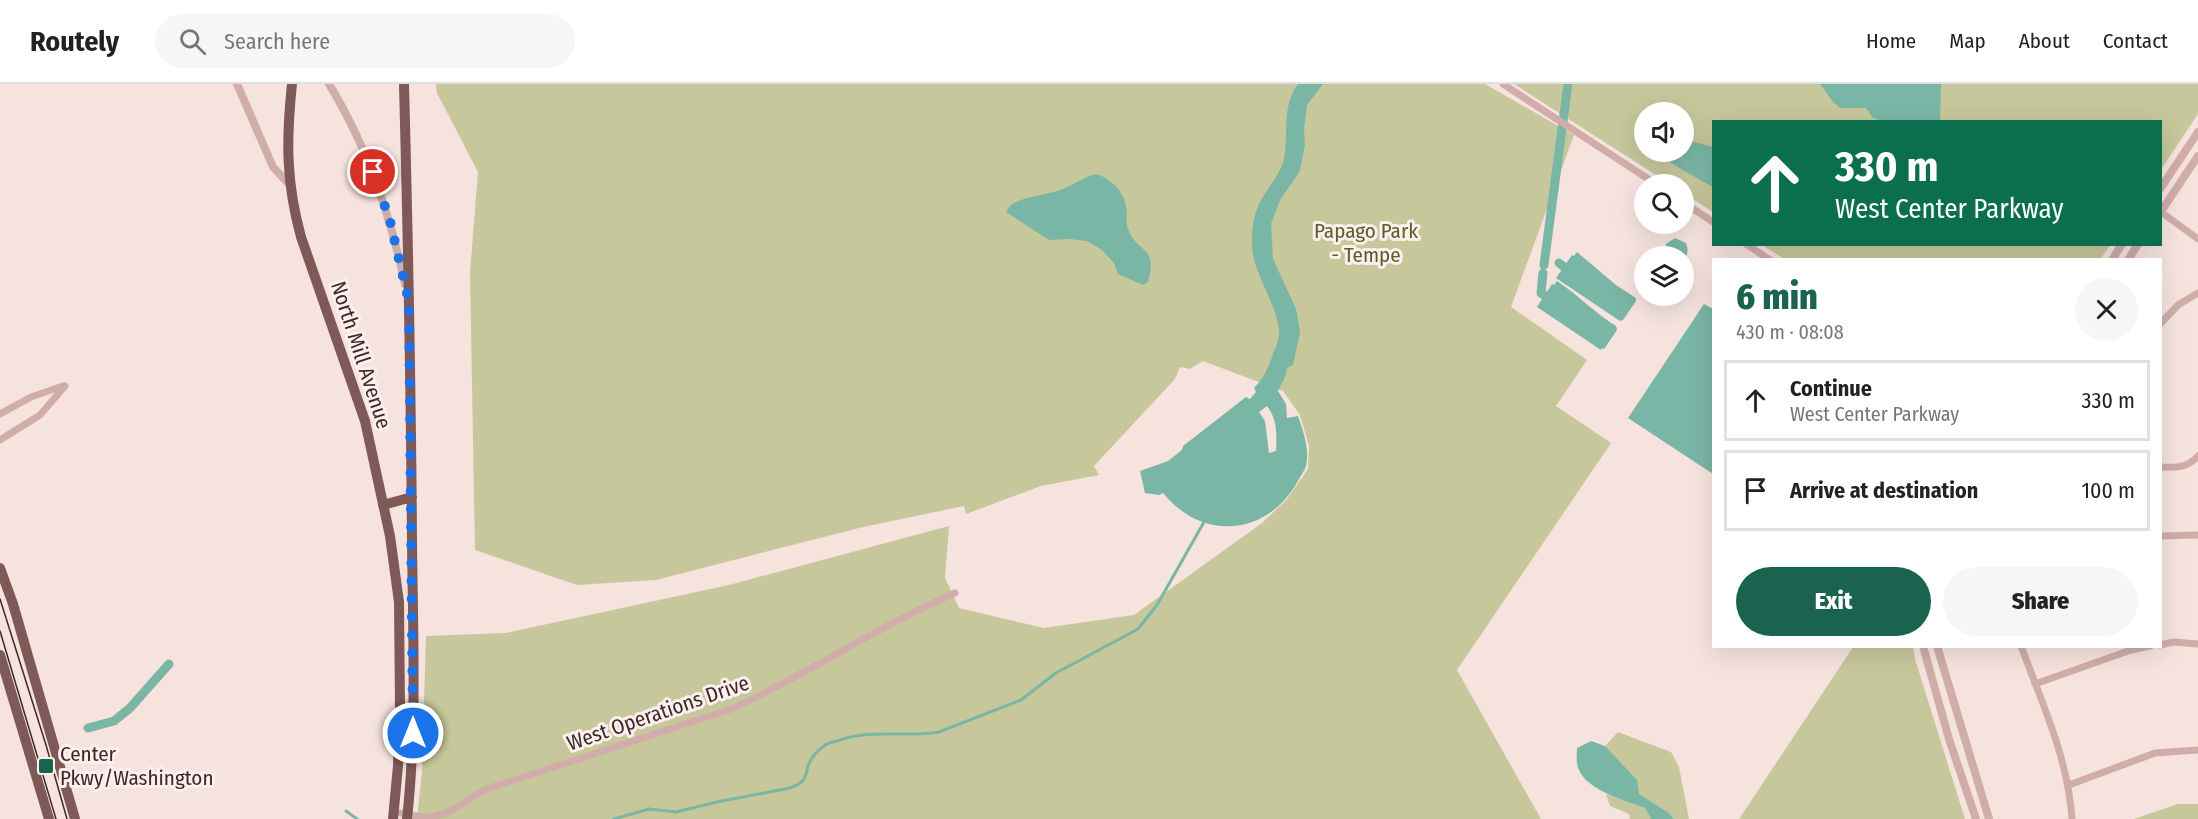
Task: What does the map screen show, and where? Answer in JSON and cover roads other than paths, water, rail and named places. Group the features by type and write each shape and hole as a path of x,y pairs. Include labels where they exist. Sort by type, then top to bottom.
{"main road":[{"name":"North Mill Avenue","path":"292,84 288,141 289,184 302,237 365,421 390,536 399,602 400,735 393,815"},
{"name":"North Mill Avenue","path":"404,84 412,497 413,749 407,816"},
{"path":"383,505 412,497"},
{"path":"0,568 13,604 75,819"},
{"path":"0,655 49,819"}],"street":[{"path":"237,84 270,163 289,184"},
{"path":"329,84 358,136 381,192 409,302"},
{"path":"1503,84 1641,174"},
{"path":"2162,186 2198,132"},
{"path":"2162,209 2198,156"},
{"path":"1694,209 1712,221"},
{"path":"2162,213 2198,239"},
{"path":"1749,246 1767,258"},
{"path":"2162,322 2178,305 2198,293"},
{"path":"0,414 31,397 65,386 40,415 0,440"},
{"path":"2162,467 2184,466 2198,456"},
{"path":"2162,536 2198,535"},
{"name":"West Operations Drive","path":"393,815 438,816 487,789 734,708 770,691 905,616 955,593"},
{"path":"2162,645 2174,642 2198,644"},
{"path":"1924,648 1949,739 1976,819"},
{"path":"1938,648 1989,819"},
{"path":"2022,648 2063,758 2069,785 2072,819"},
{"path":"2035,684 2140,648"},
{"path":"2069,785 2156,753 2198,750"}],"waterway":[{"path":"1544,265 1568,84"},
{"path":"1559,263 1563,266"},
{"path":"1543,273 1541,293 1544,295"},
{"path":"614,819 649,809 676,812 790,788 804,779 812,758 828,743 863,735 939,732 1021,700 1056,673 1138,629 1157,605 1204,522"},
{"path":"88,728 114,721 130,708 169,664"},
{"path":"346,811 357,819"}],"tram line":[{"path":"0,599 67,819"},
{"path":"0,631 56,819"}],"place":[{"name":"Center Pkwy/Washington","path":"46,766"}],"park label":[{"name":"Papago Park - Tempe","path":"1366,243"}]}
